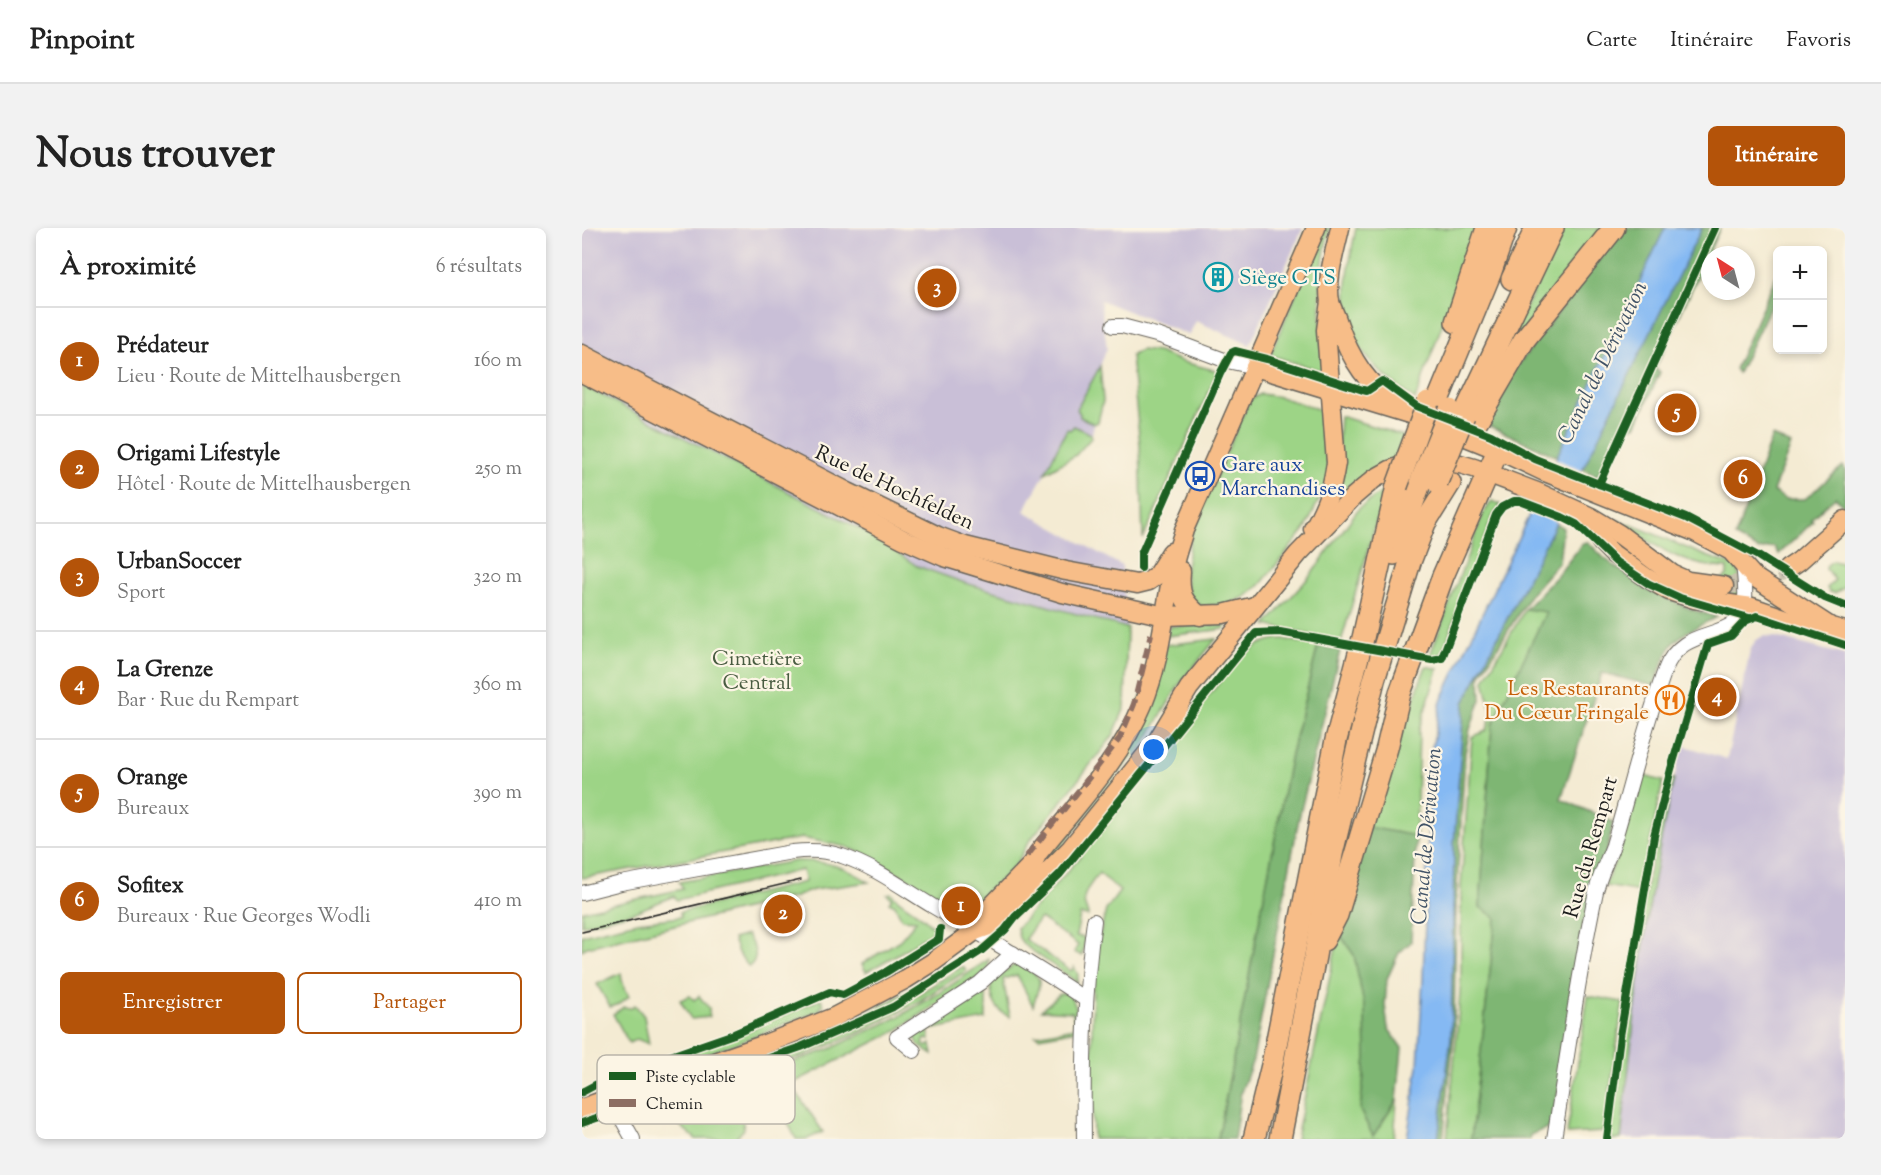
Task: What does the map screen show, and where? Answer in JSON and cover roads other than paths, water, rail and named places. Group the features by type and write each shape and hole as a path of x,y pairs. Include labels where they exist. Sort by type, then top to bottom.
{"highway":[{"path":"1451,411 1487,228"},
{"path":"1254,1139 1272,1065 1336,740 1363,638 1387,533 1422,483 1451,411 1490,274 1506,228"},
{"path":"1363,638 1451,411 1536,228"},
{"path":"1451,411 1553,228"},
{"path":"1451,411 1524,340 1614,228"},
{"path":"1315,956 1337,915 1387,748 1400,693 1443,576 1498,450"},
{"path":"1280,1139 1332,854 1374,680 1410,562 1425,523 1422,483"}],"main road":[{"path":"975,931 981,916 1033,862 1124,743 1143,704 1153,674 1174,562 1184,530 1316,228"},
{"path":"1298,554 1327,503 1333,485 1335,456 1326,330 1333,259 1340,228"},
{"path":"1330,301 1344,340 1358,368 1386,398 1408,414"},
{"name":"Rue de Hochfelden","path":"582,354 848,492 938,536 965,546 1066,571 1137,584 1149,581 1160,573 1184,530"},
{"path":"1255,367 1408,414 1695,532 1731,551 1754,577 1840,632"},
{"name":"Rue de Hochfelden","path":"582,373 944,557 1062,593 1165,616 1223,614 1255,606"},
{"path":"733,1055 834,1017 919,971 975,931 992,924 1014,908 1071,848 1157,741 1189,688 1298,554 1354,496 1374,478 1390,470 1407,464 1436,461 1460,464 1487,473 1572,508 1619,534 1672,574 1688,581 1724,586"},
{"path":"1572,508 1601,542 1647,578 1670,591 1694,599 1740,604 1840,632"},
{"path":"1787,569 1845,520"},
{"path":"1184,530 1180,587 1186,604 1200,616"},
{"path":"582,1108 597,1103"}],"street":[{"path":"1113,326 1122,326 1160,336 1227,361 1255,367"},
{"path":"1740,604 1743,563"},
{"name":"Rue du Rempart","path":"1554,1139 1594,896 1613,845 1646,726 1665,668 1674,653 1687,641 1714,631 1740,604"},
{"path":"582,892 782,853 824,852 857,862 996,945 1012,952 1086,1000"},
{"path":"1084,1139 1086,1000 1094,921"},
{"path":"914,1051 897,1037 980,983 1012,952"},
{"path":"625,1124 633,1139"}],"water":[{"path":"1665,228 1702,228 1464,703 1454,845 1451,1038 1438,1139 1407,1139 1418,1066 1431,753 1441,701"}],"tunnel":[{"path":"1724,586 1765,580 1787,569"}],"tram line":[{"path":"582,932 801,880"}],"place":[{"name":"Siège CTS","path":"1218,277"},
{"name":"UrbanSoccer","path":"937,288"},
{"name":"Orange","path":"1677,413"},
{"name":"Gare aux Marchandises","path":"1200,476"},
{"name":"Sofitex","path":"1743,479"},
{"name":"La Grenze","path":"1717,697"},
{"name":"Les Restaurants Du Cœur Fringale","path":"1670,700"},
{"name":"Prédateur","path":"961,906"},
{"name":"Origami Lifestyle","path":"783,914"}],"water label":[{"name":"Canal de Dérivation","path":"1601,362"},
{"name":"Canal de Dérivation","path":"1425,836"}],"park label":[{"name":"Cimetière Central","path":"757,670"}]}
